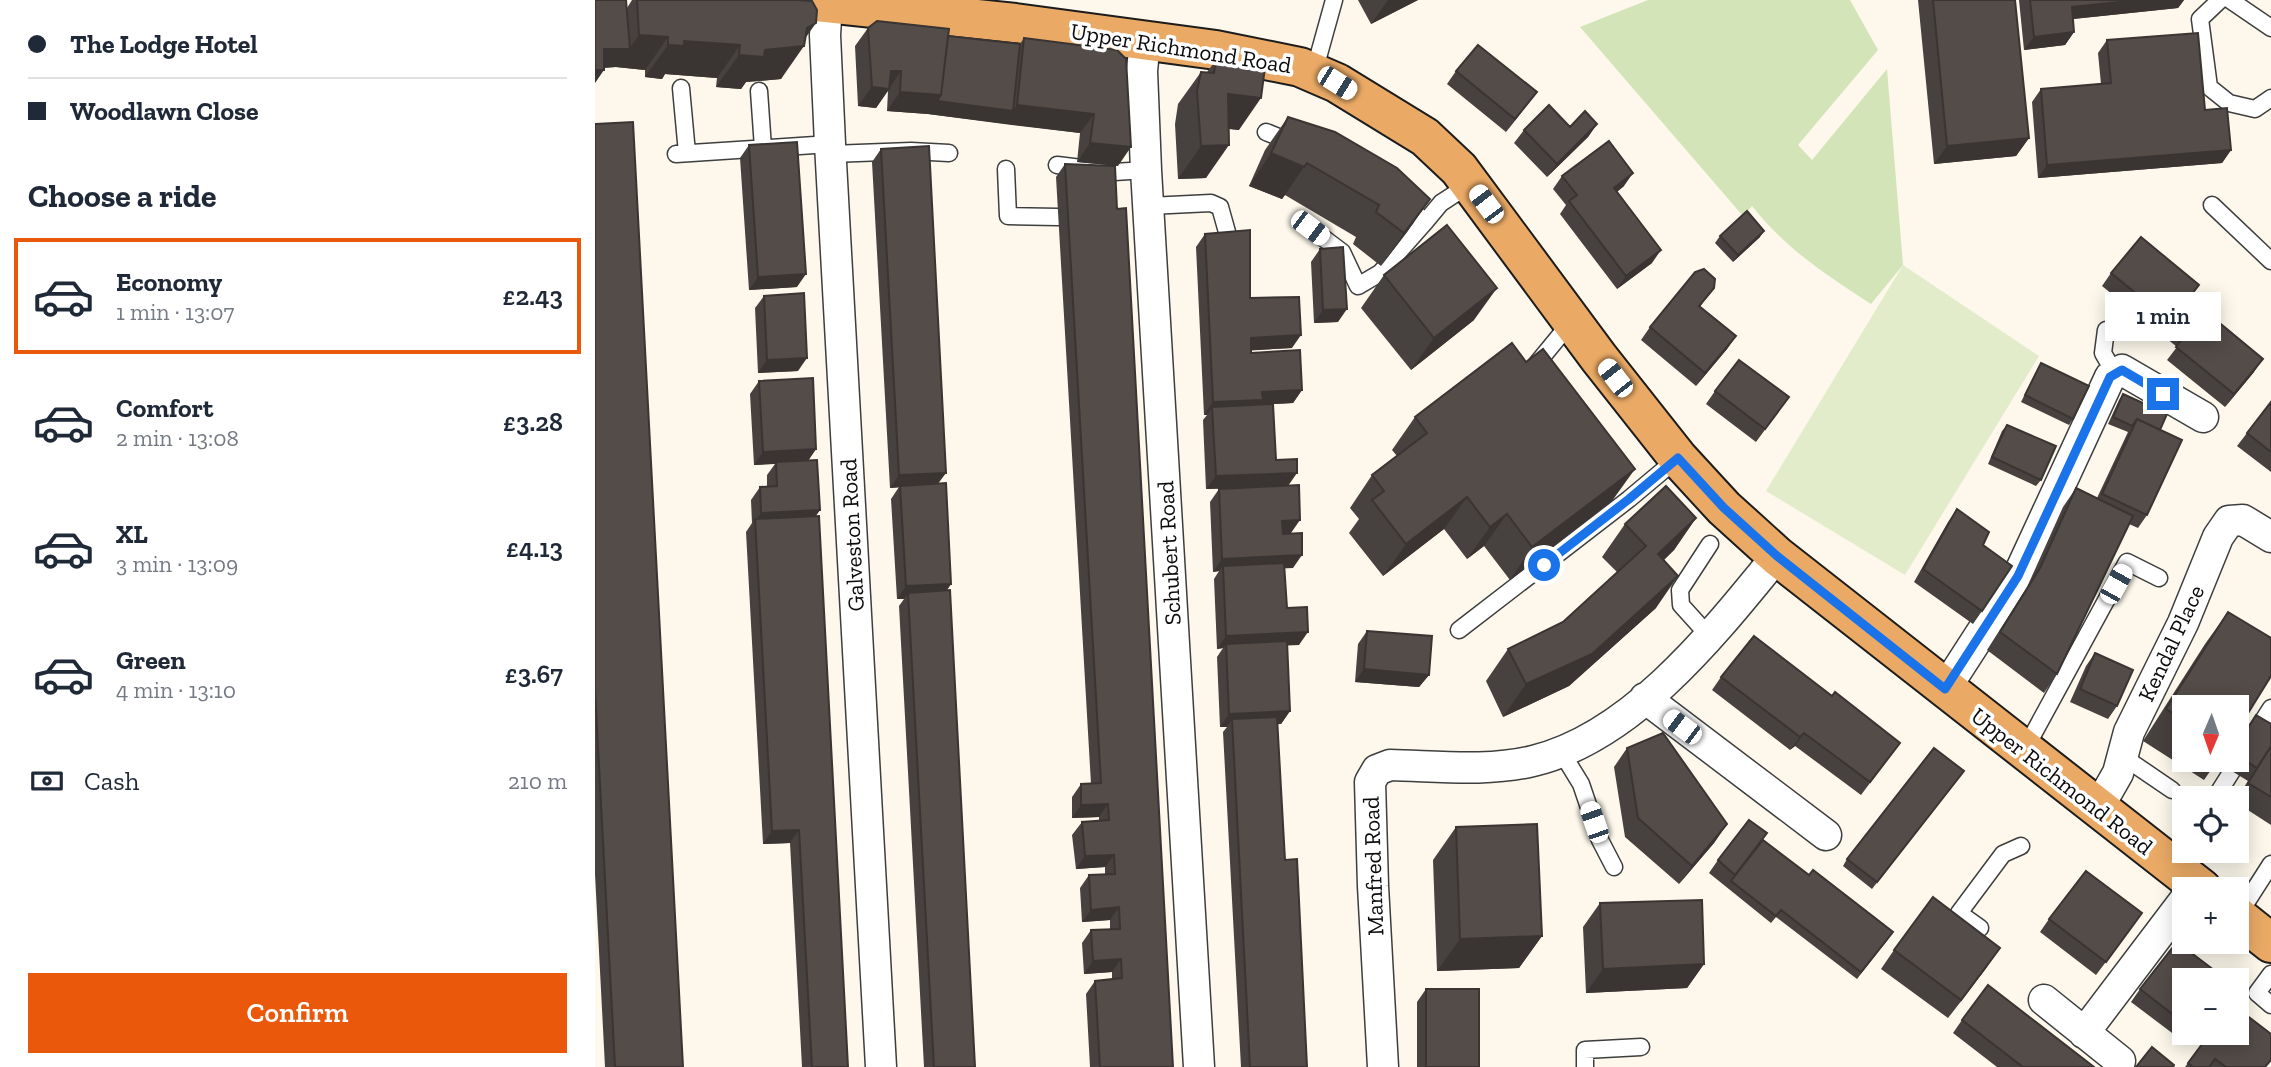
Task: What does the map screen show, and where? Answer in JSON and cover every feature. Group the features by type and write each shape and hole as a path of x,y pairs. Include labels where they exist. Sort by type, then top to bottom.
{"highway":[{"name":"Upper Richmond Road","path":"813,2 1016,23 1271,59 1314,72 1337,83 1425,137 1459,169 1599,358 1678,458 1724,508 1777,556 2184,877"},
{"path":"2249,926 2271,943"}],"street":[{"name":"Galveston Road","path":"813,2 825,35 881,1067"},
{"name":"Schubert Road","path":"1145,40 1142,71 1146,170 1144,209 1199,1067"},
{"path":"1945,689 2018,576 2110,377 2122,370 2203,417"},
{"name":"Kendal Place","path":"2098,808 2118,773 2129,732 2183,623 2218,537 2229,521 2243,520 2271,537"},
{"name":"Manfred Road","path":"1383,1067 1370,782 1377,771 1390,765 1503,766 1562,753 1611,725 1645,698 1709,635 1777,556"},
{"path":"1645,698 1826,835"},
{"path":"2084,1033 2172,904"},
{"path":"2044,1000 2120,1061"}],"lane":[{"path":"1314,72 1334,0"},
{"path":"2220,0 2200,19 2209,87 2229,103 2255,109 2271,98"},
{"path":"2229,0 2271,28"},
{"path":"681,88 681,154 763,148 949,153"},
{"path":"759,91 763,148"},
{"path":"1266,132 1312,149"},
{"path":"1057,165 1114,172 1146,170"},
{"path":"1006,169 1008,216 1058,217"},
{"path":"1310,228 1342,252 1358,286 1380,273 1441,203 1470,184"},
{"path":"1384,193 1426,221"},
{"path":"1144,209 1211,203 1220,207 1227,232"},
{"path":"2212,205 2271,261"},
{"path":"1542,378 1534,367 1572,320"},
{"path":"2106,330 2103,354 2115,374"},
{"path":"1459,630 1625,494 1678,458"},
{"path":"1709,635 1681,605 1680,590 1710,544"},
{"path":"2024,751 2127,562 2159,578"},
{"path":"2255,733 2271,708"},
{"path":"1562,753 1581,784 1600,840 1614,867"},
{"path":"2122,756 2172,790"},
{"path":"1980,928 1958,913 2003,855 2021,846"},
{"path":"2249,898 2271,864"},
{"path":"2271,974 2256,993 2271,1005"},
{"path":"1585,1067 1585,1050 1641,1047"}],"green space":[{"path":"1648,0 1850,0 1878,50 1798,145 1812,160 1887,69 1903,265 1871,304 1792,248 1752,206 1743,216 1580,27"},
{"path":"1903,265 2039,356 1905,575 1766,491"}],"building":[{"path":"595,0 626,0 630,49 604,49 604,70 595,70"},
{"path":"637,0 812,1 817,10 816,23 807,28 804,46 765,50 764,57 739,55 740,45 684,41 684,46 668,45 668,37 639,35"},
{"path":"1933,0 2015,0 2029,138 1947,146"},
{"path":"2030,0 2139,0 2072,7 2074,32 2034,37"},
{"path":"877,21 949,29 941,95 900,92 901,71 891,71 889,89 872,87 868,28"},
{"path":"2198,33 2205,110 2227,108 2231,150 2047,165 2041,89 2111,83 2107,40"},
{"path":"948,36 1020,44 1013,111 937,101 941,95"},
{"path":"1024,38 1117,50 1126,59 1131,147 1090,143 1094,114 1017,105"},
{"path":"1478,45 1537,92 1515,119 1456,71"},
{"path":"1216,60 1265,67 1261,98 1228,94 1229,145 1201,146 1197,91 1201,72 1214,73"},
{"path":"1549,105 1570,127 1585,111 1597,124 1557,164 1524,130"},
{"path":"1288,117 1335,132 1397,168 1430,199 1404,233 1376,212 1379,205 1307,163 1304,167 1271,153"},
{"path":"633,122 683,1067 615,1067 595,691 595,124"},
{"path":"1609,141 1633,173 1614,188 1661,250 1626,276 1569,201 1577,195 1562,176"},
{"path":"797,142 806,274 758,277 749,145"},
{"path":"929,146 946,473 899,475 881,149"},
{"path":"1065,164 1115,166 1117,209 1126,208 1173,1067 1100,1067 1095,981 1122,978 1121,959 1093,961 1091,930 1120,929 1119,907 1091,910 1089,875 1115,874 1114,855 1085,856 1082,822 1109,820 1108,804 1081,805 1081,784 1101,783"},
{"path":"1747,211 1764,231 1738,255 1720,236"},
{"path":"1447,225 1497,288 1434,338 1384,275"},
{"path":"1250,230 1250,298 1299,297 1301,335 1251,338 1251,353 1300,350 1302,390 1262,392 1263,400 1213,402 1205,234"},
{"path":"2141,237 2199,285 2185,303 2200,317 2205,311 2263,359 2234,394 2176,347 2186,334 2111,273"},
{"path":"1343,247 1347,309 1323,310 1320,249"},
{"path":"1704,269 1715,279 1714,288 1699,306 1736,336 1705,373 1650,327 1695,272"},
{"path":"804,293 807,358 767,360 764,296"},
{"path":"1512,343 1526,362 1543,349 1635,469 1532,547 1507,514 1490,527 1467,497 1406,544 1372,500 1384,491 1372,475 1427,433 1415,417"},
{"path":"1739,360 1789,397 1765,429 1715,391"},
{"path":"2041,363 2089,386 2073,419 2025,395"},
{"path":"813,378 816,449 763,452 759,381"},
{"path":"2123,394 2167,414 2160,430 2137,419 2132,426 2113,417"},
{"path":"2271,402 2271,452 2247,433"},
{"path":"1273,404 1276,460 1297,459 1297,473 1216,476 1212,407"},
{"path":"2137,419 2182,440 2147,515 2102,494"},
{"path":"2007,425 2056,446 2041,480 1992,457"},
{"path":"817,460 820,510 761,513 760,487 777,486 776,462"},
{"path":"946,483 951,584 906,586 900,486"},
{"path":"1299,485 1300,520 1282,521 1283,534 1302,533 1302,555 1222,559 1219,489"},
{"path":"1666,486 1696,518 1658,554 1678,576 1592,654 1526,684 1508,649 1563,622 1646,546 1625,524"},
{"path":"2076,488 2133,516 2057,674 2000,632 2040,568"},
{"path":"1957,509 1989,532 1983,545 2012,566 1982,611 1923,569"},
{"path":"819,516 848,1067 812,1067 799,830 772,831 755,519"},
{"path":"1284,563 1287,608 1307,607 1308,632 1226,636 1223,566"},
{"path":"950,590 975,1067 934,1067 908,593"},
{"path":"2228,612 2271,638 2271,676 2249,712 2249,695 2175,695"},
{"path":"1367,631 1432,636 1429,675 1364,669"},
{"path":"1754,636 1832,696 1835,692 1900,743 1870,782 1804,733 1800,737 1721,677"},
{"path":"1287,641 1290,711 1229,714 1226,644"},
{"path":"2095,653 2133,670 2117,706 2080,689"},
{"path":"2172,700 2172,713 2166,709"},
{"path":"2256,715 2271,724 2271,746 2257,768 2249,763 2249,726"},
{"path":"1277,717 1285,860 1297,859 1307,1067 1250,1067 1232,719"},
{"path":"1663,733 1727,824 1692,866 1638,818 1627,748"},
{"path":"2271,746 2271,797 2248,783"},
{"path":"1934,748 1964,771 1877,882 1847,859"},
{"path":"1749,820 1767,833 1735,875 1718,860"},
{"path":"1537,824 1542,936 1460,939 1456,827"},
{"path":"1763,840 1809,875 1813,870 1893,932 1861,972 1781,910 1776,916 1731,881"},
{"path":"2086,871 2142,913 2106,962 2049,919"},
{"path":"1933,897 2000,948 1961,1000 1894,950"},
{"path":"1702,900 1704,964 1603,969 1600,903"},
{"path":"2172,948 2172,954 2193,954 2211,968 2172,968 2172,1014 2140,989"},
{"path":"1988,985 2094,1067 2023,1067 1962,1020"},
{"path":"1426,989 1479,989 1479,1067 1426,1067"},
{"path":"2249,1017 2271,1034 2271,1060 2265,1067 2226,1067 2215,1059 2209,1067 2193,1067 2188,1063 2201,1045 2249,1045"},
{"path":"2152,1047 2174,1065 2173,1067 2136,1067"}],"route":[{"path":"1544,565 1678,458 1724,508 1777,556 1945,689 2018,576 2110,377 2122,370 2163,394"}]}
